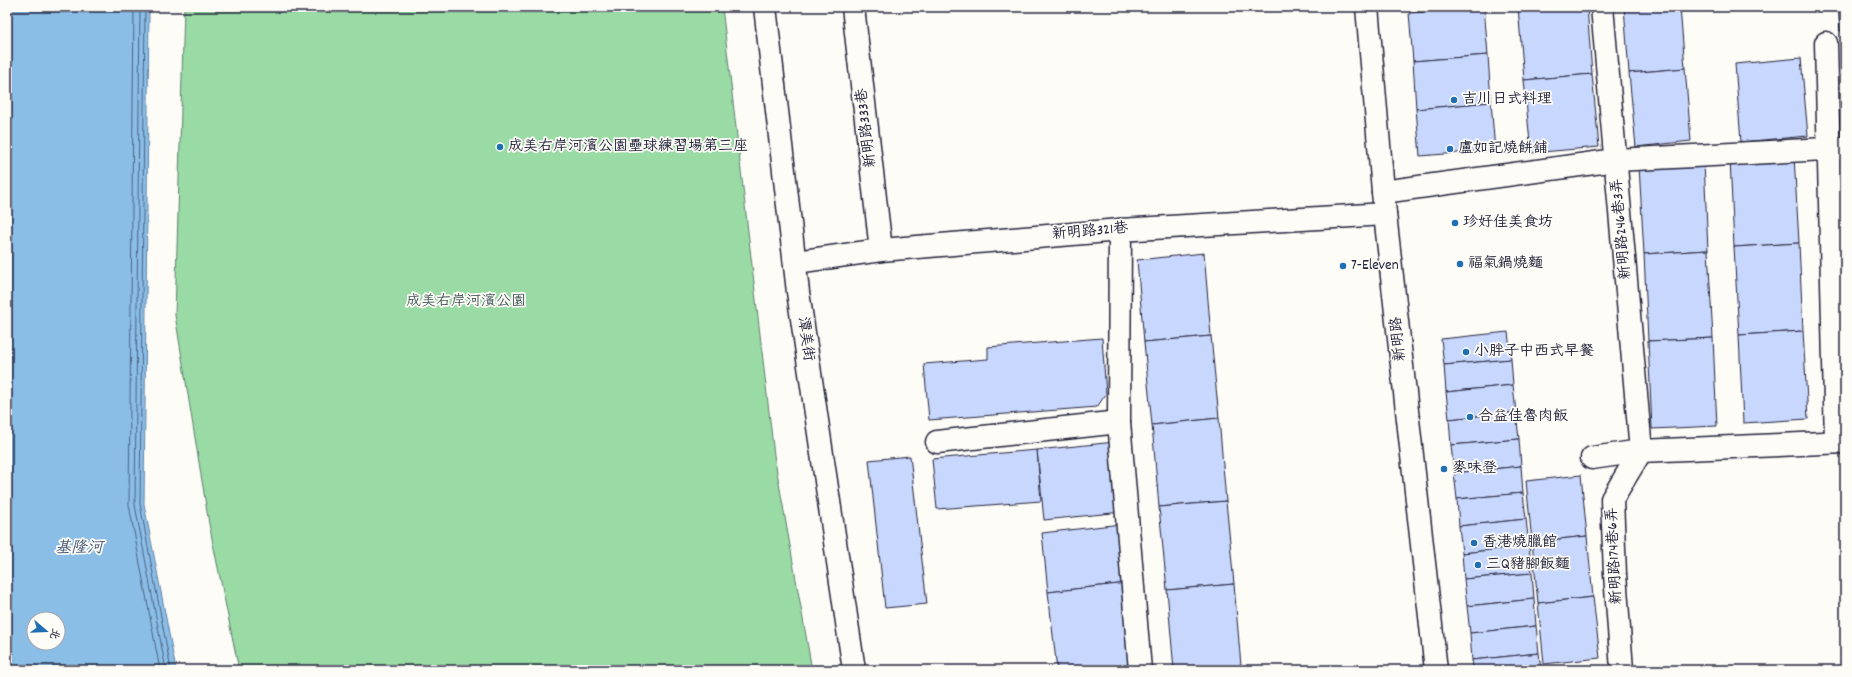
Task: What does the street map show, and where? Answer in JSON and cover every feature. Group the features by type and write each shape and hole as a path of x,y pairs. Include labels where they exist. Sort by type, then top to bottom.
{"street":[{"name":"潭美街","path":"765,7 796,262 799,300 854,670"},
{"name":"新明路333巷","path":"853,7 882,250"},
{"name":"新明路","path":"1367,7 1385,214 1436,670"},
{"name":"新明路246巷3弄","path":"1602,7 1641,451"},
{"path":"1592,458 1641,451 1840,442 1837,149 1826,43"},
{"path":"1383,192 1616,160 1837,149"},
{"name":"新明路321巷","path":"796,262 882,250 1120,230 1385,214"},
{"path":"1120,230 1119,422 1140,670"},
{"path":"937,442 1119,422"},
{"name":"新明路174巷6弄","path":"1622,670 1614,574 1612,499 1641,451"}],"green space":[{"name":"成美右岸河濱公園","path":"184,7 722,7 774,455 812,670 239,670 209,524 175,315"}],"water":[{"name":"基隆河","path":"7,7 149,7 144,504 176,670 7,670"}],"building":[{"path":"1484,7 1488,55 1413,61 1409,13"},
{"path":"1518,7 1587,7 1592,74 1524,80"},
{"path":"1624,7 1680,7 1685,68 1629,73"},
{"path":"1838,7 1845,7 1845,30 1840,31"},
{"path":"1488,55 1491,102 1416,109 1413,61"},
{"path":"1801,58 1808,136 1741,142 1735,64"},
{"path":"1685,68 1691,141 1636,147 1629,73"},
{"path":"1592,74 1599,147 1531,153 1524,80"},
{"path":"1491,102 1495,150 1420,156 1416,109"},
{"path":"1794,156 1799,243 1734,247 1730,159"},
{"path":"1845,157 1845,244 1839,244 1834,158"},
{"path":"1704,162 1708,250 1644,254 1639,166"},
{"path":"1799,243 1803,331 1739,335 1734,247"},
{"path":"1839,244 1845,244 1845,331 1844,331"},
{"path":"1708,250 1713,338 1648,341 1644,254"},
{"path":"1204,253 1211,336 1144,342 1137,260"},
{"path":"1803,331 1808,419 1743,423 1739,335"},
{"path":"1508,332 1511,359 1444,365 1441,339"},
{"path":"1211,336 1219,418 1152,425 1144,342"},
{"path":"1102,338 1106,394 1097,407 929,420 924,364 988,359 988,347"},
{"path":"1713,338 1717,426 1652,429 1648,341"},
{"path":"1511,359 1513,385 1446,392 1444,365"},
{"path":"1513,385 1516,412 1449,419 1446,392"},
{"path":"1516,412 1519,439 1451,445 1449,419"},
{"path":"1219,418 1226,501 1159,507 1152,425"},
{"path":"1519,439 1521,466 1454,473 1451,445"},
{"path":"1115,442 1122,512 1044,520 1037,450"},
{"path":"1037,450 1041,501 937,509 932,459"},
{"path":"910,456 927,604 885,608 869,460"},
{"path":"1521,466 1523,493 1457,499 1454,473"},
{"path":"1581,475 1587,536 1532,542 1526,481"},
{"path":"1523,493 1526,519 1459,526 1457,499"},
{"path":"1226,501 1234,584 1167,590 1159,507"},
{"path":"1526,519 1529,546 1462,553 1459,526"},
{"path":"1130,523 1136,582 1048,592 1042,533"},
{"path":"1587,536 1593,597 1538,603 1532,542"},
{"path":"1529,546 1532,573 1464,579 1462,553"},
{"path":"1532,573 1534,599 1467,606 1464,579"},
{"path":"1136,582 1146,670 1057,670 1048,592"},
{"path":"1234,584 1241,666 1204,670 1174,670 1167,590"},
{"path":"1593,597 1600,658 1544,664 1538,603"},
{"path":"1534,599 1536,626 1470,633 1467,606"},
{"path":"1536,626 1539,653 1472,660 1470,633"},
{"path":"1539,653 1541,670 1473,670 1472,660"},
{"path":"1241,666 1242,670 1204,670"}],"place":[{"name":"吉川日式料理","path":"1454,100"},
{"name":"成美右岸河濱公園壘球練習場第三座","path":"500,147"},
{"name":"盧如記燒餅舖","path":"1450,149"},
{"name":"珍好佳美食坊","path":"1455,223"},
{"name":"福氣鍋燒麵","path":"1460,264"},
{"name":"7-Eleven","path":"1343,266"},
{"name":"小胖子中西式早餐","path":"1466,352"},
{"name":"合益佳魯肉飯","path":"1470,417"},
{"name":"麥味登","path":"1444,469"},
{"name":"香港燒臘館","path":"1474,543"},
{"name":"三Q豬腳飯麵","path":"1478,565"}]}
